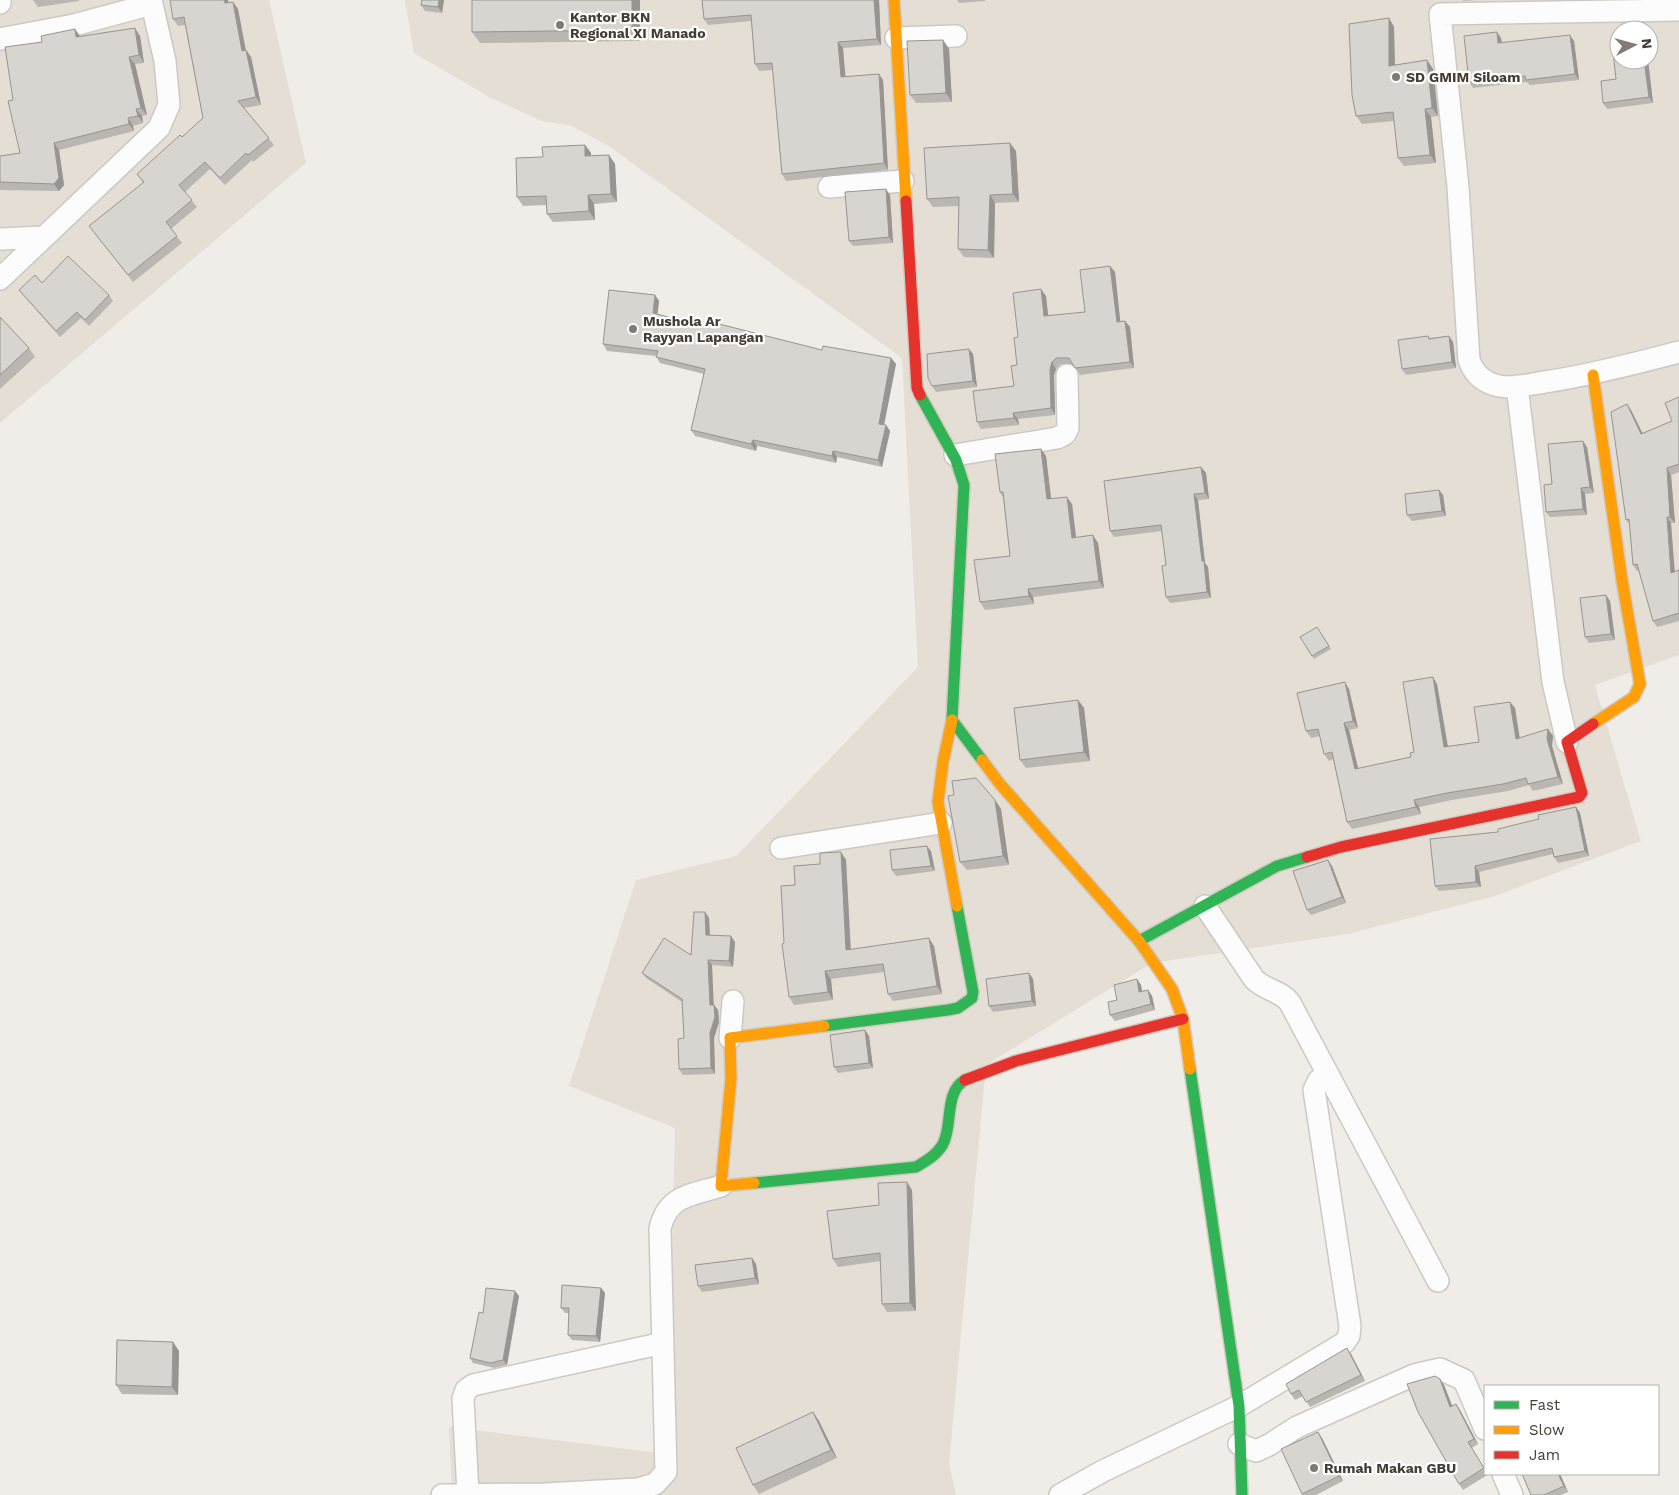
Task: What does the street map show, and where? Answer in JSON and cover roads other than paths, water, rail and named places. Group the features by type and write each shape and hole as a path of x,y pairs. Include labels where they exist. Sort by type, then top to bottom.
{"street":[{"path":"730,1038 948,1010 958,1008 972,998 973,992 938,802 952,720 964,485 955,455 926,412 917,388 903,181 894,0"},
{"path":"0,39 74,25 152,2 165,61 169,104 159,128 0,279"},
{"path":"1679,10 1439,7 1458,187 1469,360 1472,370 1482,380 1499,386 1517,386 1593,375 1679,352"},
{"path":"896,38 956,36"},
{"path":"829,187 903,181"},
{"path":"0,239 44,238"},
{"path":"1567,742 1634,697 1640,684 1622,580 1593,375"},
{"path":"955,455 1057,438 1065,434 1068,428 1067,376"},
{"path":"1139,941 1276,866 1409,832 1579,797 1583,790 1567,742 1553,682 1517,386"},
{"path":"952,720 1000,784 1139,941 1172,989 1183,1019 1239,1406 1242,1495"},
{"path":"781,848 942,824"},
{"path":"1205,906 1254,979 1262,986 1288,999 1438,1281"},
{"path":"721,1186 731,1079 730,1038 733,1001"},
{"path":"442,1495 545,1494 637,1489 655,1484 661,1480 666,1472 660,1229 663,1215 671,1205 681,1198 721,1186 916,1167 931,1160 946,1142 955,1092 962,1082 1015,1062 1183,1019"},
{"path":"1060,1495 1103,1470 1239,1406 1344,1343 1349,1336 1350,1326 1314,1090 1319,1080 1329,1078"},
{"path":"468,1494 463,1399 466,1390 473,1386 569,1362 663,1343"},
{"path":"1239,1444 1256,1451 1297,1427 1414,1375 1440,1368 1464,1380 1484,1427"},
{"path":"1503,1475 1512,1495"}],"place":[{"name":"Kantor BKN Regional XI Manado","path":"560,25"},
{"name":"SD GMIM Siloam","path":"1396,77"},
{"name":"Mushola Ar Rayyan Lapangan","path":"633,329"},
{"name":"Rumah Makan GBU","path":"1314,1468"}]}
